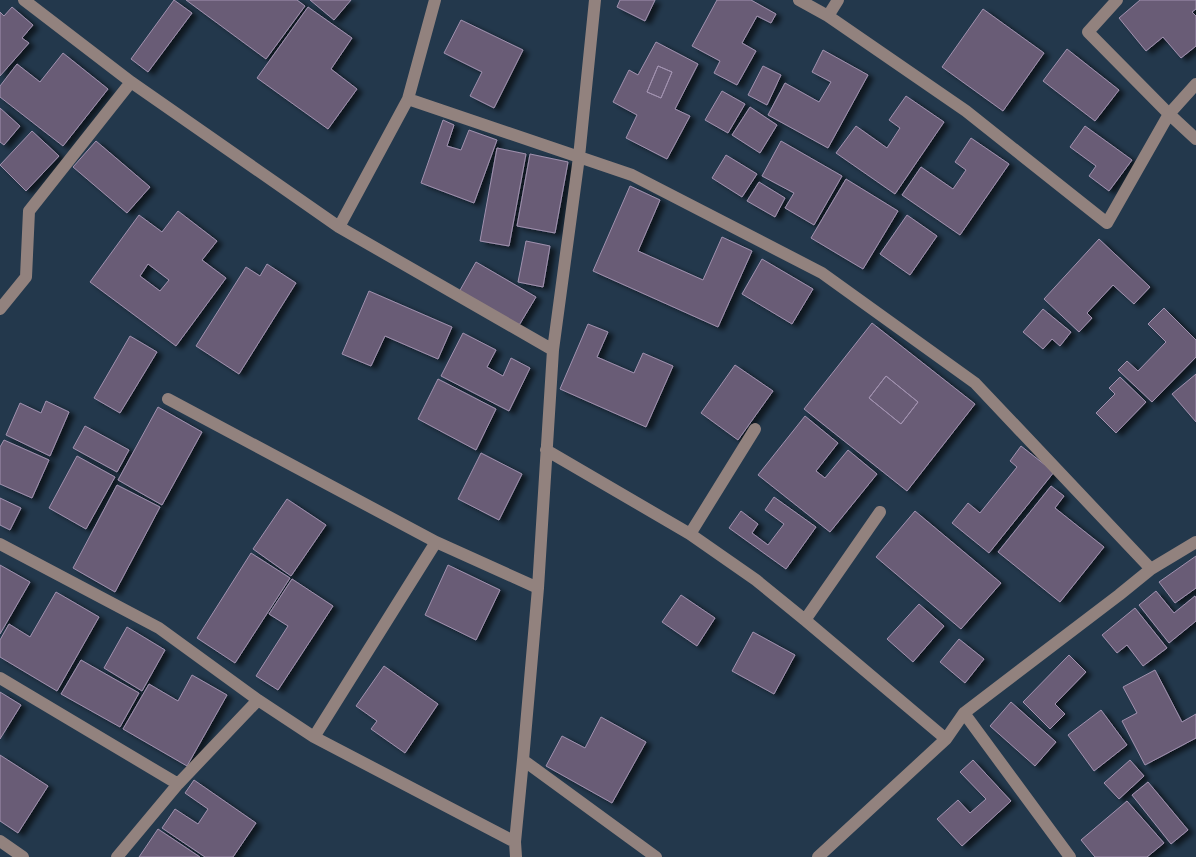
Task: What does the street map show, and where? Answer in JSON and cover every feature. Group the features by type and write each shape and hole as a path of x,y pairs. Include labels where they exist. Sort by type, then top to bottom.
{"street":[{"path":"24,0 131,82 339,227 553,350"},
{"path":"339,227 408,99 435,0"},
{"path":"516,857 515,842 538,588 553,350 579,157 595,0"},
{"path":"799,0 828,16 966,111 1107,223 1169,114 1196,84"},
{"path":"828,16 838,0"},
{"path":"1117,0 1088,32 1196,139"},
{"path":"0,309 26,277 29,211 131,82"},
{"path":"408,99 632,175 822,273 975,383 1150,568"},
{"path":"168,399 436,542 538,588"},
{"path":"690,534 755,429"},
{"path":"546,450 690,534 756,580 946,739"},
{"path":"805,620 880,512"},
{"path":"314,737 436,542"},
{"path":"818,857 946,739 964,713 1119,595 1150,568 1196,542"},
{"path":"0,544 159,628 258,700 314,737 515,842"},
{"path":"0,678 178,784"},
{"path":"117,857 178,784 258,700"},
{"path":"964,713 1070,857"},
{"path":"523,760 656,857"},
{"path":"0,841 23,857"}],"building":[{"path":"174,0 192,13 148,72 131,59"},
{"path":"186,0 297,0 305,6 266,59"},
{"path":"310,0 351,0 334,20"},
{"path":"620,0 655,0 645,21 617,7"},
{"path":"717,0 751,0 776,14 771,23 757,16 742,43 756,51 737,85 714,73 720,61 692,46"},
{"path":"1140,0 1196,0 1196,9 1192,12 1196,16 1196,46 1181,58 1163,37 1146,51 1119,18"},
{"path":"12,7 33,25 22,38 29,43 0,76 0,12 4,16"},
{"path":"308,7 352,38 331,69 357,89 328,129 257,78"},
{"path":"983,9 1044,53 1003,111 942,67"},
{"path":"461,20 523,50 494,108 470,96 482,72 444,53"},
{"path":"656,42 698,64 675,109 690,116 667,159 626,138 637,115 613,102 629,70 638,75","holes":["658,66 672,72 661,98 647,92"]},
{"path":"1067,49 1119,90 1095,121 1043,81"},
{"path":"823,50 868,75 828,148 768,115 785,83 819,102 831,82 812,72"},
{"path":"63,53 108,89 63,146 0,97 0,86 17,64 40,82"},
{"path":"658,66 672,72 661,98 647,92"},
{"path":"763,66 781,75 767,105 748,95"},
{"path":"722,91 745,104 728,133 705,120"},
{"path":"906,96 944,122 895,194 836,153 856,126 887,148 900,128 889,120"},
{"path":"750,107 777,125 760,153 732,135"},
{"path":"0,108 20,126 4,145 0,142"},
{"path":"443,120 454,125 447,146 461,150 469,130 497,140 474,203 421,183"},
{"path":"1085,126 1132,160 1109,191 1089,176 1096,166 1070,147"},
{"path":"32,131 59,156 26,191 0,165"},
{"path":"971,138 1009,164 960,235 902,195 921,167 953,189 966,170 955,162"},
{"path":"96,141 150,187 127,213 73,167"},
{"path":"781,141 842,176 814,225 785,208 794,193 762,176"},
{"path":"497,148 526,154 509,246 480,241"},
{"path":"530,154 568,162 555,233 517,226"},
{"path":"726,155 757,174 742,197 712,178"},
{"path":"846,179 898,211 863,269 811,238"},
{"path":"759,182 785,198 775,217 747,201"},
{"path":"630,186 660,200 638,251 703,280 722,237 752,251 718,327 593,271"},
{"path":"178,211 217,241 202,260 226,278 176,346 90,282 139,215 162,232","holes":["148,264 169,280 160,291 140,276"]},
{"path":"907,215 937,236 910,275 880,254"},
{"path":"1099,239 1150,287 1134,304 1113,285 1087,313 1092,318 1079,332 1044,299"},
{"path":"526,241 550,246 543,287 518,282"},
{"path":"762,259 813,289 792,324 742,294"},
{"path":"476,262 536,297 518,327 459,292"},
{"path":"267,264 296,283 239,374 196,346 246,267 260,276"},
{"path":"369,291 452,327 438,359 385,336 371,366 342,354"},
{"path":"1164,308 1196,340 1196,357 1152,402 1118,370 1127,361 1138,371 1166,342 1148,324"},
{"path":"1043,309 1071,332 1060,346 1052,339 1043,349 1023,332"},
{"path":"872,323 975,404 907,491 804,409","holes":["886,376 918,402 901,424 869,398"]},
{"path":"588,324 608,332 597,357 634,373 643,353 673,366 646,427 560,389"},
{"path":"463,333 496,350 487,367 503,376 511,358 530,368 509,411 441,376"},
{"path":"130,336 157,352 120,413 94,398"},
{"path":"735,365 773,391 738,440 701,413"},
{"path":"1196,374 1196,422 1172,394"},
{"path":"886,376 918,402 901,424 869,398"},
{"path":"1120,377 1146,402 1116,433 1096,413 1115,394 1109,388"},
{"path":"438,379 496,409 476,450 418,419"},
{"path":"46,401 69,412 50,456 6,435 20,403 41,413"},
{"path":"158,407 202,432 162,505 118,480"},
{"path":"805,416 838,443 816,471 825,478 848,450 877,474 830,532 758,475"},
{"path":"85,426 129,450 117,472 73,448"},
{"path":"4,440 49,460 32,498 0,484 0,447"},
{"path":"1021,446 1054,472 989,553 952,523 968,503 980,513 1017,467 1010,461"},
{"path":"481,453 522,474 499,520 458,499"},
{"path":"77,456 115,477 86,529 49,508"},
{"path":"117,485 160,507 115,592 73,568"},
{"path":"1051,486 1064,496 1055,508 1104,547 1060,602 998,552"},
{"path":"774,497 816,527 786,569 729,528 741,511 758,524 752,533 768,545 784,524 765,510"},
{"path":"0,498 21,508 10,530 0,525"},
{"path":"287,499 326,525 291,576 253,549"},
{"path":"915,511 1001,583 961,629 876,557"},
{"path":"251,553 290,578 235,663 197,638"},
{"path":"1196,556 1196,588 1175,603 1159,582"},
{"path":"0,565 30,582 0,634"},
{"path":"448,565 500,590 476,640 425,615"},
{"path":"292,579 333,606 278,690 256,676 288,626 269,614"},
{"path":"1156,591 1174,613 1195,596 1196,598 1196,621 1169,643 1139,605"},
{"path":"56,592 99,617 57,691 0,657 0,640 9,624 30,637"},
{"path":"681,595 715,618 697,646 662,622"},
{"path":"919,604 944,626 913,662 887,639"},
{"path":"1135,608 1167,648 1143,666 1127,645 1117,653 1102,635"},
{"path":"127,627 165,650 142,691 104,668"},
{"path":"753,632 795,655 774,694 732,671"},
{"path":"959,639 984,659 965,683 940,662"},
{"path":"1069,655 1086,672 1055,704 1065,714 1050,729 1023,702"},
{"path":"81,660 139,693 120,727 61,694"},
{"path":"384,666 438,704 405,753 371,729 377,721 356,706"},
{"path":"1155,670 1182,722 1196,714 1196,738 1145,765 1122,721 1137,713 1123,687"},
{"path":"192,675 227,695 187,766 123,729 149,684 178,701"},
{"path":"0,692 21,705 0,739"},
{"path":"1011,702 1056,742 1035,766 990,726"},
{"path":"1101,710 1127,745 1094,771 1068,735"},
{"path":"601,717 646,742 612,803 546,766 562,736 585,748"},
{"path":"0,755 48,786 18,833 0,821"},
{"path":"973,760 1011,801 962,846 937,819 958,800 970,813 986,799 960,772"},
{"path":"1130,760 1144,776 1119,799 1104,783"},
{"path":"194,780 256,823 233,857 205,857 162,828 175,809 198,824 208,809 185,793"},
{"path":"1148,782 1188,830 1171,844 1132,795"},
{"path":"1127,801 1164,843 1147,857 1095,857 1081,840"},
{"path":"158,829 200,857 139,857"}]}
